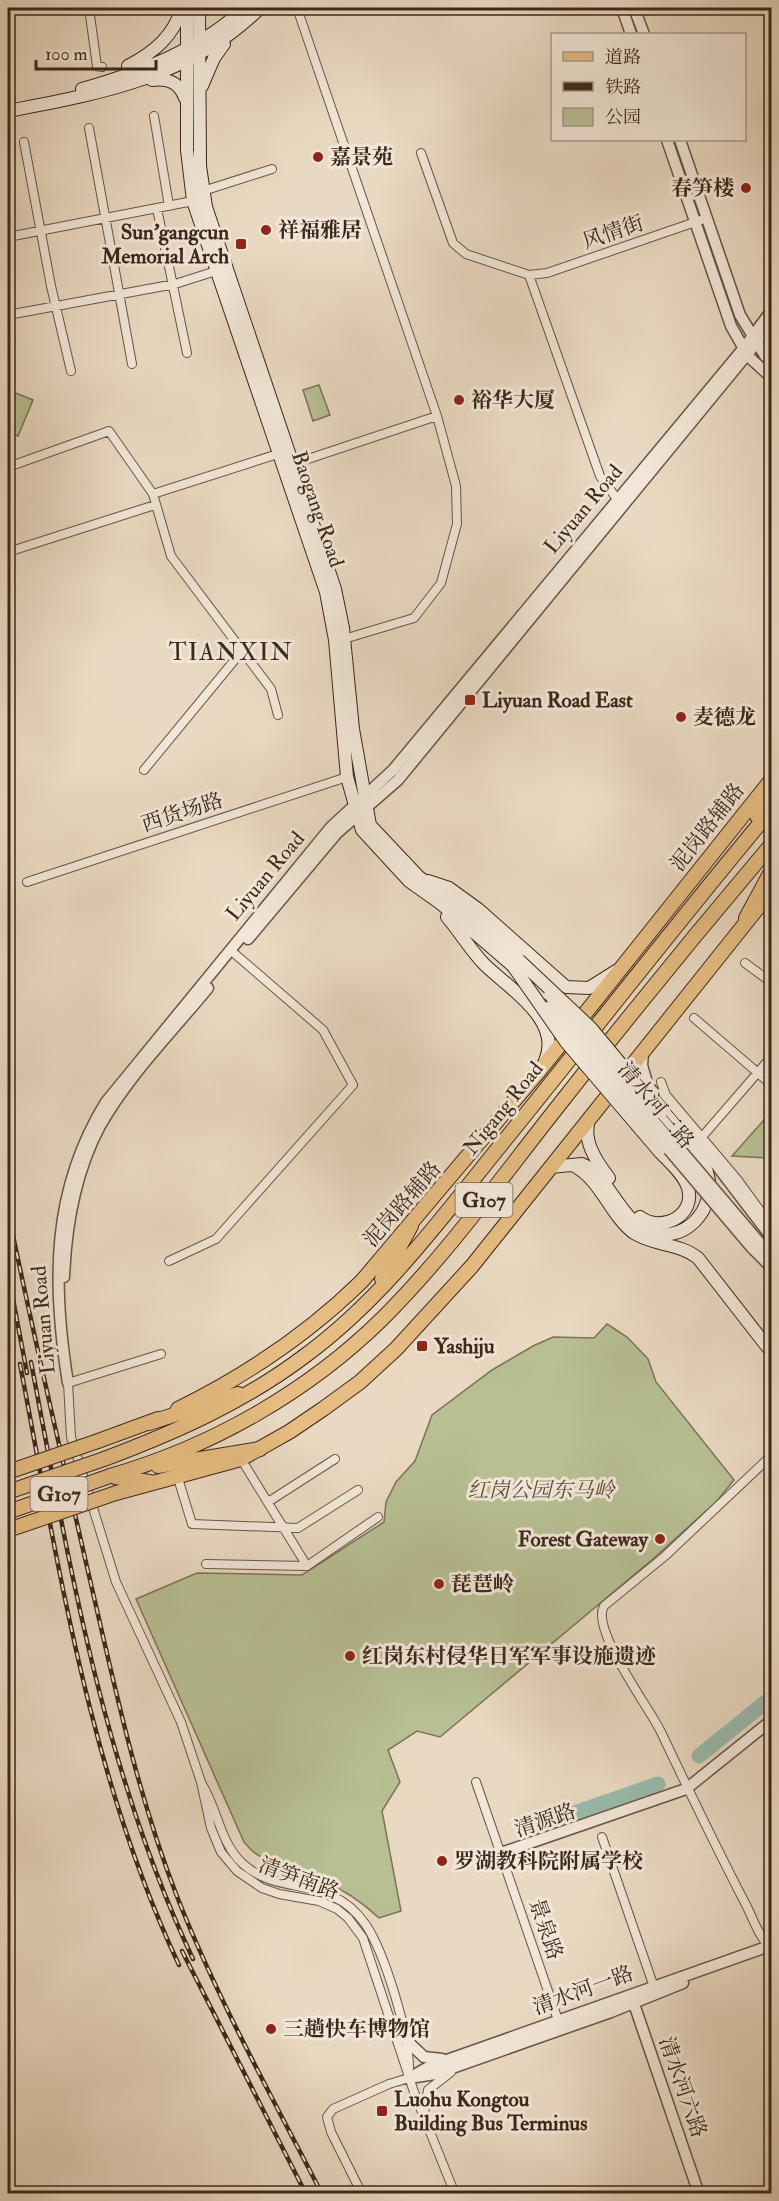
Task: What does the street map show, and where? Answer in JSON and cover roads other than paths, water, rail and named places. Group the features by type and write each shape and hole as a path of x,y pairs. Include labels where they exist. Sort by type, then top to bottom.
{"main road":[{"name":"Baogang Road","path":"185,8 188,175 192,201 335,589 344,639 362,830 370,841 440,903 516,963"},
{"path":"8,111 99,88 156,49 169,37 185,8"},
{"name":"Baogang Road","path":"200,8 200,166 203,191 284,452"},
{"path":"139,81 186,56 200,42 222,29 244,8"},
{"path":"112,78 186,56 199,56 236,30 260,8"},
{"path":"199,99 214,58 236,30"},
{"path":"8,104 160,79 174,82 179,86 186,104"},
{"name":"Baogang Road","path":"289,466 330,608 348,777 360,804"},
{"name":"泥岗路辅路","path":"8,1472 148,1423 240,1376 295,1339 336,1307 411,1226 540,1070 771,779"},
{"path":"742,844 771,793"},
{"name":"Nigang Road","path":"8,1492 104,1459 188,1426 221,1410 305,1356 371,1299 434,1227 771,809"},
{"name":"Nigang Road","path":"110,1476 126,1472 198,1443 274,1404 311,1378 382,1319 450,1243 660,978 771,844"},
{"path":"746,918 771,870"},
{"path":"414,879 458,893 566,987 589,988 620,969"},
{"path":"414,879 483,964 519,995 547,1029 549,1047 540,1070"},
{"path":"8,1530 150,1482 241,1459 323,1409 360,1382 396,1349 472,1266 746,918 771,890"},
{"path":"516,963 591,1028 702,1161 710,1182 708,1200 700,1216 679,1231 662,1234 645,1229 630,1217 594,1172 582,1164 550,1167"},
{"path":"516,963 566,1042 684,1180 689,1201 686,1209 676,1218 660,1224 651,1224 635,1212 596,1161 587,1135 590,1116"},
{"path":"572,1165 586,1175 634,1232 654,1242 688,1250 698,1258 771,1353"},
{"path":"371,1299 411,1226"},
{"path":"148,1423 257,1387"},
{"path":"126,1472 260,1449"},
{"path":"110,1476 150,1482"},
{"name":"G107","path":"8,1512 110,1476"}],"street":[{"path":"89,8 97,66 102,67"},
{"path":"297,8 438,416 456,486 457,524 441,583 414,618 344,639"},
{"path":"622,8 631,33"},
{"path":"634,8 644,33"},
{"path":"154,116 169,206"},
{"path":"88,128 132,364"},
{"path":"667,141 731,326 745,352 771,378"},
{"path":"680,141 740,315 754,340 771,361"},
{"path":"24,142 56,307 71,371"},
{"path":"421,153 453,243 466,254 529,275 600,476 619,503"},
{"path":"203,191 272,169"},
{"path":"8,237 192,201"},
{"path":"157,209 175,284 187,353"},
{"name":"风情街","path":"529,275 547,273 707,218"},
{"path":"8,315 175,284 216,271"},
{"name":"Liyuan Road","path":"68,1383 65,1262 77,1191 91,1144 121,1095 360,804 393,770 745,352 771,310"},
{"name":"Liyuan Road","path":"754,340 771,324"},
{"path":"289,466 438,416"},
{"path":"8,466 109,431 153,494 171,556 271,689 278,714"},
{"path":"153,494 284,452"},
{"path":"8,552 156,505"},
{"path":"144,770 242,651"},
{"name":"西货场路","path":"27,882 348,777"},
{"name":"Liyuan Road","path":"68,1383 57,1280 59,1240 74,1170 93,1123 123,1078 331,827 360,804"},
{"path":"169,1261 216,1239 353,1085 323,1030 235,954"},
{"name":"清水河三路","path":"516,963 755,1245 771,1268"},
{"path":"745,963 771,983"},
{"path":"694,1018 771,1085"},
{"path":"644,1048 642,1065 648,1086 714,1162 771,1238"},
{"path":"702,1137 771,1056"},
{"path":"661,1082 666,1095 702,1137 771,1227"},
{"name":"清水河三路","path":"755,1245 771,1255"},
{"path":"68,1383 161,1354"},
{"name":"清笋南路","path":"68,1383 71,1437 116,1582 180,1722 201,1782 231,1850 250,1870 275,1883 332,1896 349,1905 361,1918 376,1945 398,2008 409,2054 409,2078"},
{"path":"771,1455 723,1504 604,1606 600,1612 602,1626 617,1657 647,1706 687,1791 771,1948"},
{"path":"241,1459 307,1566"},
{"path":"268,1502 335,1459"},
{"path":"177,1476 192,1524 284,1529 306,1525 358,1490"},
{"path":"206,1564 307,1566 378,1517"},
{"name":"清源路","path":"687,1791 771,1720"},
{"name":"清源路","path":"501,1853 510,1853 687,1791 771,1725"},
{"name":"清笋南路","path":"201,1782 202,1795 216,1842 237,1871 272,1892 326,1903 343,1913 360,1933 386,1999 409,2078"},
{"name":"景泉路","path":"476,1782 558,2020"},
{"path":"603,1837 655,1990"},
{"name":"清水河一路","path":"458,2061 771,1948"},
{"name":"清水河一路","path":"409,2078 435,2074 458,2061 558,2020 632,1999"},
{"name":"清水河六路","path":"632,1999 699,2193"},
{"path":"405,2039 424,2057 458,2061"},
{"path":"424,2119 424,2104 428,2090 458,2061"},
{"path":"362,2193 331,2132 327,2117 333,2109 389,2084 409,2078 455,2193"}],"waterway":[{"path":"699,1756 772,1697"},
{"path":"525,1830 658,1784"}],"railway":[{"path":"8,1211 36,1345 126,1735 163,1859 210,1974 322,2194"},
{"path":"8,1273 27,1373"},
{"path":"31,1362 76,1591 112,1740 135,1814 162,1887 193,1959"},
{"path":"20,1364 64,1594 100,1746 122,1820 148,1893 179,1965"},
{"path":"182,1951 306,2194"}],"place":[{"name":"嘉景苑","path":"318,157"},
{"name":"春笋楼","path":"746,188"},
{"name":"祥福雅居","path":"266,230"},
{"name":"Sun'gangcun Memorial Arch","path":"241,244"},
{"name":"裕华大厦","path":"459,400"},
{"name":"Liyuan Road East","path":"470,700"},
{"name":"麦德龙","path":"681,717"},
{"name":"Yashiju","path":"422,1346"},
{"name":"Forest Gateway","path":"660,1539"},
{"name":"琵琶岭","path":"439,1584"},
{"name":"红岗东村侵华日军军事设施遗迹","path":"350,1656"},
{"name":"罗湖教科院附属学校","path":"442,1861"},
{"name":"三趟快车博物馆","path":"271,2029"},
{"name":"Luohu Kongtou Building Bus Terminus","path":"382,2111"}],"district":[{"name":"TIANXIN","path":"231,652"}],"park label":[{"name":"红岗公园东马岭","path":"541,1490"}]}
